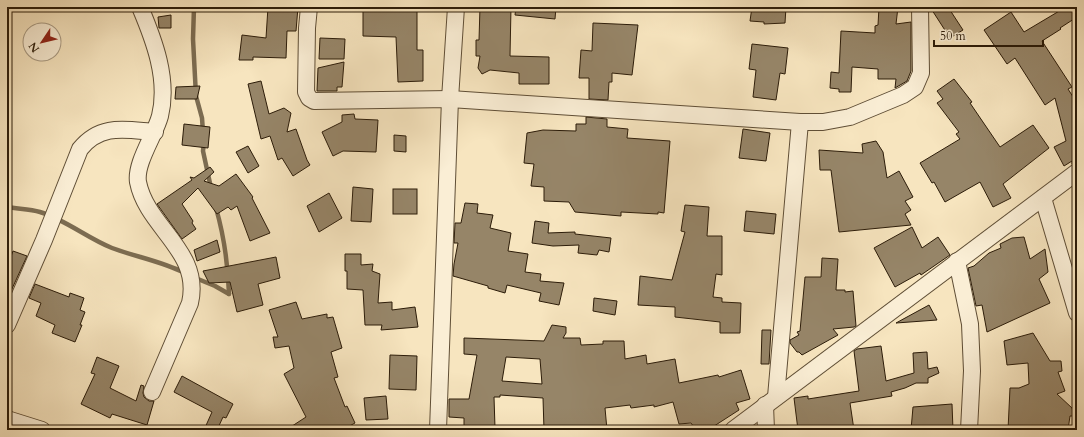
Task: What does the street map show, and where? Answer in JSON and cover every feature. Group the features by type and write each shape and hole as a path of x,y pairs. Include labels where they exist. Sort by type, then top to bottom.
{"street":[{"path":"140,7 153,39 161,76 162,96 160,115 155,132 141,162 138,179 141,194 180,252 188,266 192,280 192,294 190,303 152,392"},
{"path":"310,7 307,28 306,92 309,98 314,101 450,99 800,122 822,122 850,117 903,95 915,87 921,73 920,7"},
{"path":"438,430 450,99 456,7"},
{"path":"766,430 800,122"},
{"path":"7,325 44,240 80,149 88,140 102,133 118,129 155,132"},
{"path":"733,430 1077,172"},
{"path":"1043,198 1077,313"},
{"path":"957,261 970,324 972,371 969,430"},
{"path":"7,419 42,430"}],"building":[{"path":"268,7 298,7 296,31 287,31 286,58 253,57 253,60 239,60 242,35 266,38"},
{"path":"363,7 417,7 417,50 423,50 423,81 398,82 396,37 363,36"},
{"path":"480,7 511,7 510,56 549,57 549,84 519,84 519,73 490,70 482,74 478,68 480,56 476,56 476,40 479,40"},
{"path":"516,7 556,7 555,19 515,15"},
{"path":"752,7 786,7 785,23 764,24 764,22 750,21"},
{"path":"879,7 898,7 896,24 911,22 911,71 907,81 895,88 896,79 878,79 878,69 852,67 851,92 839,92 839,89 830,88 831,72 839,73 841,31 875,33 875,26 878,25"},
{"path":"930,7 948,7 963,30 950,38"},
{"path":"1066,7 1077,7 1077,17 1042,41 1072,87 1068,89 1077,103 1077,163 1072,164 1072,161 1064,166 1054,147 1066,141 1055,98 1045,105 1015,58 1007,64 984,30 1011,12 1024,32"},
{"path":"171,15 171,28 159,28 158,17"},
{"path":"593,23 638,25 632,75 612,73 612,82 609,82 608,100 589,99 589,78 579,78 581,50 592,51"},
{"path":"320,38 345,39 344,59 319,59"},
{"path":"752,44 788,48 785,74 780,73 776,100 753,97 756,70 749,69"},
{"path":"344,62 342,87 337,87 337,91 317,91 318,68"},
{"path":"954,79 972,102 970,103 1000,147 1033,125 1049,148 1003,184 1011,198 993,207 980,182 945,202 934,182 932,183 920,163 960,139 956,134 959,132 937,103 943,99 937,91"},
{"path":"261,81 269,114 284,108 291,113 287,132 296,129 310,165 293,176 282,158 278,160 270,136 261,139 248,84"},
{"path":"200,86 197,99 175,99 176,87"},
{"path":"354,114 355,119 378,120 376,152 343,151 333,156 322,132 342,122 342,115"},
{"path":"586,117 607,119 607,127 628,129 627,138 670,141 664,213 621,212 621,216 575,212 569,202 544,201 544,187 531,186 534,164 524,163 527,133 543,130 576,131 576,124 586,124"},
{"path":"184,124 210,127 208,148 182,145"},
{"path":"743,129 770,133 766,161 739,158"},
{"path":"394,135 406,136 406,152 394,151"},
{"path":"876,141 883,152 887,178 899,171 913,197 905,201 911,210 905,214 911,225 839,232 831,170 820,170 819,150 863,153 862,144"},
{"path":"248,146 259,166 248,173 236,152"},
{"path":"210,167 214,172 204,181 219,186 236,174 253,197 252,198 270,233 250,241 237,206 231,210 228,207 217,214 198,188 182,204 193,221 192,223 196,229 182,239 157,204 192,180 190,177 194,178"},
{"path":"353,187 373,189 371,222 351,221"},
{"path":"393,189 417,189 417,214 393,214"},
{"path":"329,193 342,218 319,232 307,206"},
{"path":"465,203 478,204 477,213 493,215 490,228 511,233 508,251 528,254 525,272 541,274 540,281 564,283 559,305 539,301 541,293 507,285 505,293 488,288 488,286 453,276 458,243 454,243 455,223 461,223"},
{"path":"685,205 709,207 707,236 722,236 722,275 716,274 713,297 722,298 722,302 741,303 740,333 720,333 720,322 675,317 675,307 638,305 640,276 672,280 685,232 681,231"},
{"path":"746,211 776,214 774,234 744,231"},
{"path":"535,221 549,223 548,233 575,232 575,234 611,238 609,252 599,250 597,255 578,253 579,245 553,246 532,243"},
{"path":"912,227 922,248 938,237 950,255 921,275 920,273 895,287 874,248"},
{"path":"1024,237 1030,259 1045,249 1048,272 1039,279 1050,303 987,332 982,305 976,306 968,268 974,266 989,253 1001,248 1000,244 1012,238"},
{"path":"217,240 220,252 197,261 194,250"},
{"path":"13,251 27,256 11,291 7,289 7,267"},
{"path":"345,254 361,254 361,265 373,264 372,271 380,274 378,303 392,302 392,310 415,307 418,327 381,330 382,325 365,325 363,290 347,289"},
{"path":"276,257 280,278 258,284 263,305 237,312 230,282 209,283 203,271"},
{"path":"822,258 838,259 836,290 845,290 845,292 853,291 856,326 833,329 838,335 802,355 797,352 790,343 790,340 799,335 797,332 800,331 805,277 821,277"},
{"path":"35,284 69,297 70,293 84,298 80,310 85,312 80,325 82,325 75,342 52,333 55,325 36,316 41,303 29,298"},
{"path":"594,298 617,301 615,315 593,311"},
{"path":"296,302 302,319 327,314 327,318 333,317 342,348 331,352 338,377 334,378 345,407 347,406 355,423 342,430 286,430 306,417 284,374 294,368 289,346 275,348 273,337 278,337 269,310"},
{"path":"929,305 937,320 896,323"},
{"path":"552,325 566,327 566,333 563,338 580,338 581,345 603,344 603,341 624,341 625,359 646,355 647,364 675,359 679,383 718,375 719,377 741,370 750,399 736,403 739,410 708,430 696,430 691,423 679,424 673,402 654,407 654,405 631,408 630,405 605,408 607,430 544,430 543,398 500,395 500,397 494,397 495,428 464,429 464,418 449,417 449,399 469,399 477,355 464,354 464,338 544,341","holes":["506,357 540,359 542,384 502,381"]},
{"path":"762,330 771,330 769,364 761,364"},
{"path":"1033,333 1050,361 1061,361 1062,371 1058,372 1065,391 1057,394 1072,408 1074,416 1070,416 1068,430 1008,430 1010,388 1019,388 1029,384 1028,363 1007,365 1004,341"},
{"path":"881,346 886,381 914,373 913,353 927,352 928,369 937,367 939,373 928,378 928,383 916,383 891,392 892,396 850,403 854,430 798,430 794,398 808,396 808,399 859,391 854,351 857,349"},
{"path":"390,355 417,356 416,390 389,389"},
{"path":"97,357 119,366 110,388 136,401 141,385 144,386 144,397 149,401 154,401 147,425 112,414 110,418 81,404 95,374 91,373"},
{"path":"182,376 233,404 226,418 223,417 217,430 204,430 212,412 174,392"},
{"path":"386,396 388,419 366,420 364,398"},
{"path":"952,404 953,430 911,430 913,407"}],"waterway":[{"path":"194,7 193,39 196,96 202,118 203,132"},
{"path":"204,142 203,151 211,188"},
{"path":"7,207 36,211 50,215 112,248 167,265 185,273"},
{"path":"216,208 225,251 229,294"},
{"path":"193,277 215,286 229,294"}]}
